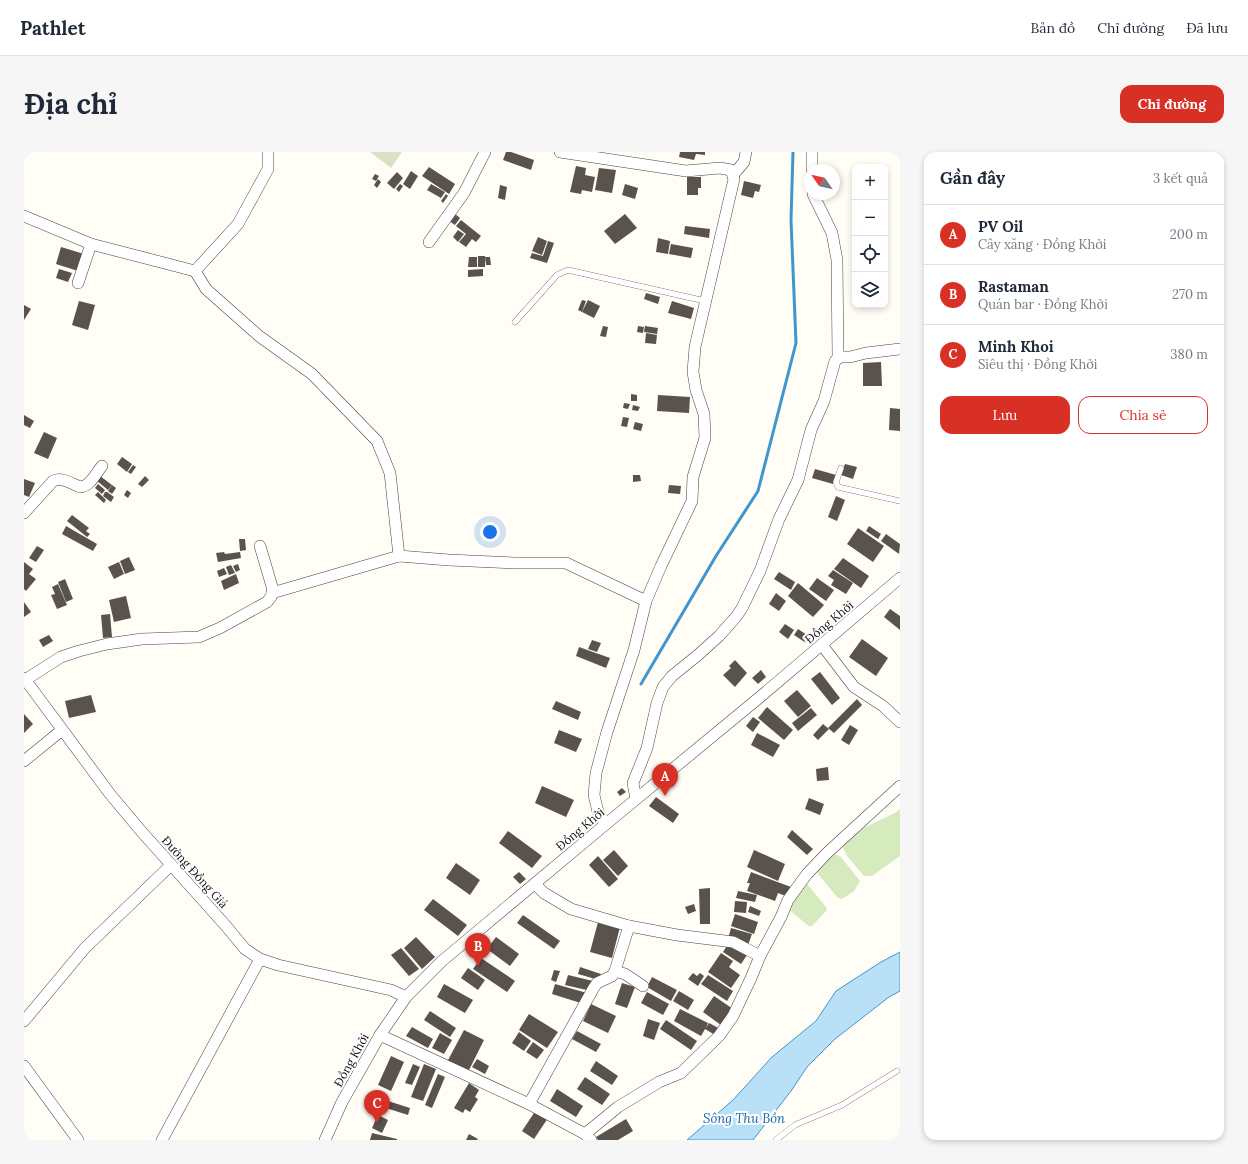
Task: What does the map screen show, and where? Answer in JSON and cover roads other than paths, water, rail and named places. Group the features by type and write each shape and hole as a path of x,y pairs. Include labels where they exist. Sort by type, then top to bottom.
{"street":[{"path":"195,271 238,224 268,169 268,152"},
{"path":"429,242 464,193 485,152"},
{"path":"560,152 686,171 720,168 731,170 734,179 695,347 693,372 696,390 704,414 705,438 693,477 692,501 646,601 634,650 607,732 596,773 594,795 598,812 606,824"},
{"path":"733,175 744,162 746,152"},
{"path":"812,152 812,164"},
{"path":"636,799 633,783 647,748 657,703 663,687 672,676 698,655 726,629 746,602 760,571 779,519 798,480 812,430 824,401 830,376 835,361 838,357 837,260 832,233 816,200"},
{"path":"24,216 91,244 195,271 206,289 259,336 312,374 377,441 390,473 399,556"},
{"path":"78,284 91,244"},
{"path":"838,357 850,357 866,353 900,349"},
{"path":"24,513 53,481 61,479 83,487 102,466"},
{"path":"25,679 61,657 107,644 142,639 199,637 220,628 267,602 273,590 260,546"},
{"path":"272,593 399,556 508,563 566,563 646,601"},
{"name":"Đồng Khởi","path":"325,1140 342,1102 380,1034 406,997 442,961 822,645 900,578"},
{"path":"822,645 854,687 883,706 900,722"},
{"name":"Đường Đồng Giá","path":"25,679 110,794 245,949 260,959 278,965 391,990 406,997"},
{"path":"24,761 62,730"},
{"path":"380,1034 529,1104 588,1137 618,1107 659,1082 681,1073 719,1036 732,1016 760,956 782,917 788,900 807,874 827,853 900,786"},
{"path":"24,1021 85,948 171,865"},
{"path":"535,884 544,893 571,909 629,926 677,935 734,942 760,956"},
{"path":"529,1104 593,988 597,983 612,976 615,971 629,926"},
{"path":"162,1140 260,959"},
{"path":"615,971 625,974 643,986"},
{"path":"24,1066 78,1140"}],"lane":[{"path":"514,322 557,275 568,270 705,301"},
{"path":"840,468 836,482 838,487 900,501"},
{"path":"776,1140 795,1125 842,1105 897,1071"}],"water":[{"name":"Sông Thu Bồn","path":"900,952 900,991 889,997 835,1039 807,1067 791,1091 753,1140 687,1140 733,1100 772,1057 816,1021 836,991 881,962"}],"waterway":[{"path":"641,684 716,556 758,491 796,343 791,220 793,152"}],"place":[{"name":"PV Oil","path":"665,796"},
{"name":"Rastaman","path":"478,966"},
{"name":"Minh Khoi","path":"377,1123"}]}
